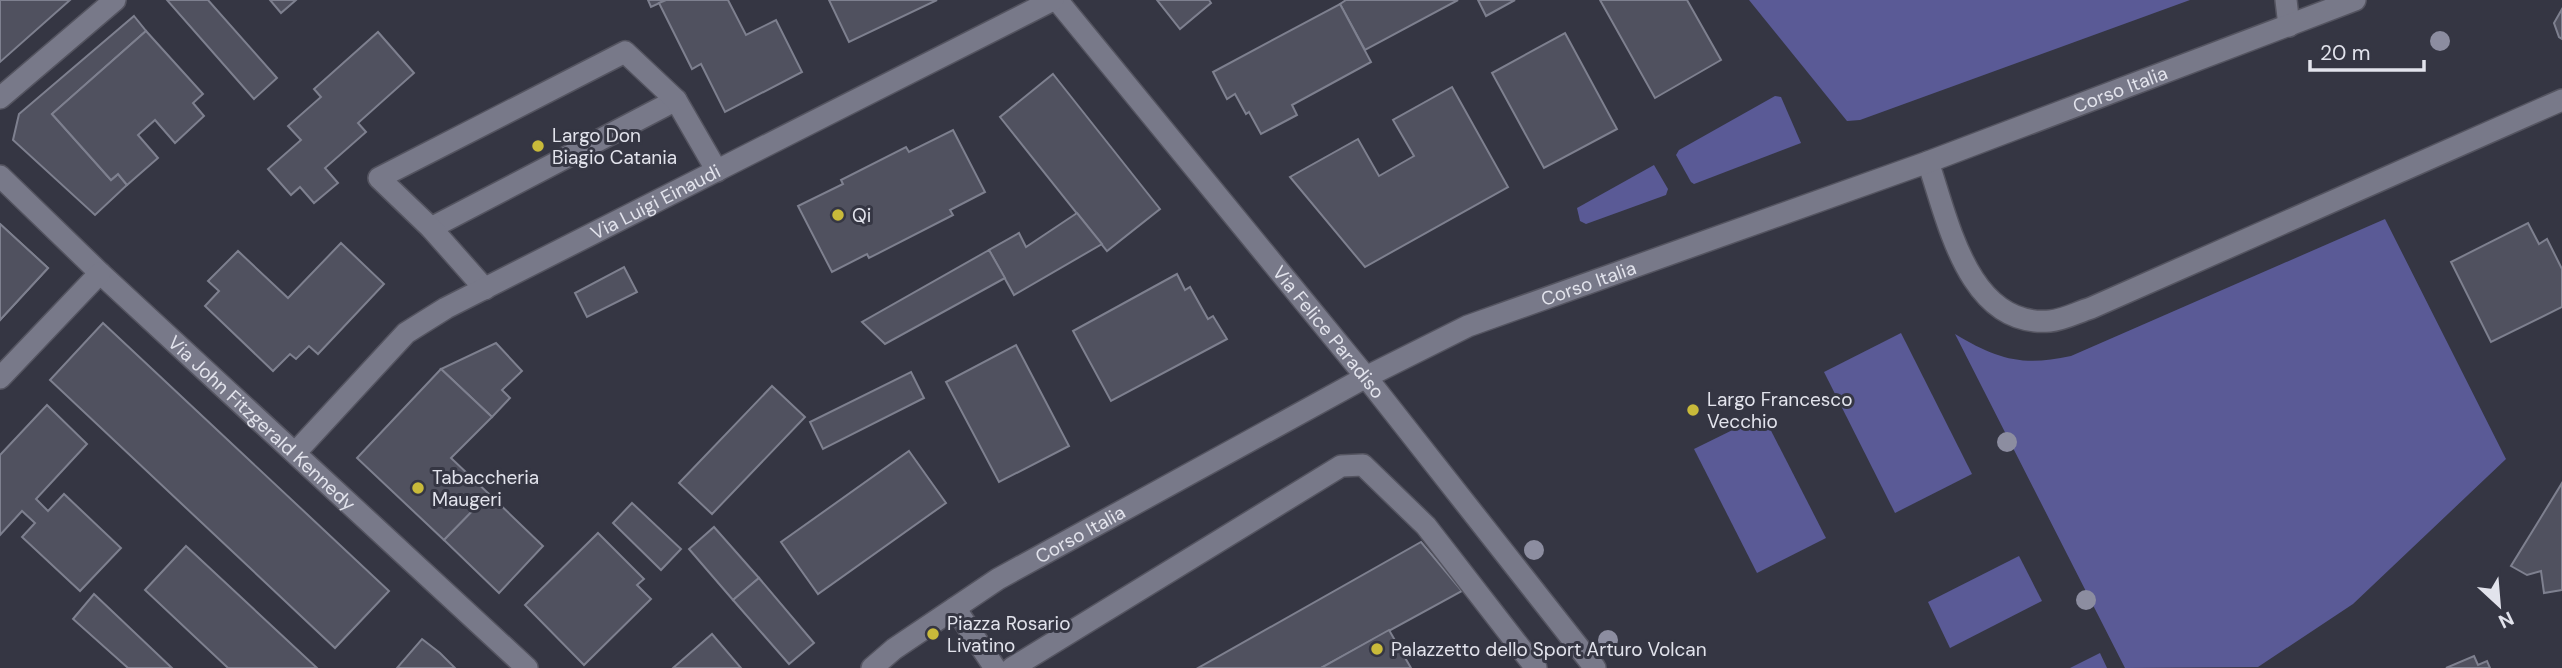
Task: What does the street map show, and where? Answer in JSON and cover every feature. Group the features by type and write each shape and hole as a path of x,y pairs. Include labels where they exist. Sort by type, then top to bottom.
{"street":[{"path":"0,98 115,0"},
{"name":"Via Luigi Einaudi","path":"296,452 406,332 485,289 1055,0"},
{"name":"Via Felice Paradiso","path":"1055,0 1366,377 1595,668"},
{"path":"2286,0 2288,26"},
{"name":"Corso Italia","path":"872,668 894,649 998,579 1366,377 1468,326 1928,162 2355,0"},
{"path":"485,289 431,228 379,178 625,52 676,100 717,171"},
{"path":"431,228 676,100"},
{"path":"1928,162 1961,259 1985,297 2015,317 2050,321 2091,308 2562,100"},
{"name":"Via John Fitzgerald Kennedy","path":"0,176 527,668"},
{"path":"0,377 100,272"},
{"path":"1012,668 1341,466 1363,465 1426,526 1536,668"},
{"path":"955,608 995,668"}],"shaded area":[{"path":"1749,0 2190,0 1860,120 1847,121"},
{"path":"1775,96 1781,97 1801,143 1694,184 1691,182 1676,155 1679,150"},
{"path":"1654,165 1668,189 1666,195 1586,224 1580,221 1577,208"},
{"path":"2385,219 2506,459 2353,604 2258,667 2125,668 1955,334 1984,350 2010,358 2038,361 2071,356"},
{"path":"1901,333 1972,474 1895,513 1824,372"},
{"path":"1763,415 1826,538 1757,573 1694,449"},
{"path":"2019,556 2042,601 1950,648 1928,602"},
{"path":"2100,653 2107,668 2070,668"}],"building":[{"path":"0,0 70,0 0,62"},
{"path":"167,0 208,0 277,78 254,99"},
{"path":"270,0 296,0 281,13"},
{"path":"648,0 666,0 651,7"},
{"path":"666,0 728,0 746,35 776,20 802,72 725,112 701,64 692,69 659,3"},
{"path":"829,0 937,0 849,42"},
{"path":"1157,0 1209,0 1211,3 1180,29"},
{"path":"1346,0 1458,0 1365,50 1340,4"},
{"path":"1478,0 1515,0 1486,16"},
{"path":"1600,0 1687,0 1721,60 1655,98"},
{"path":"1340,4 1371,62 1292,105 1297,115 1261,134 1235,94 1227,99 1213,72"},
{"path":"2562,9 2562,39 2554,23"},
{"path":"134,16 146,31 52,114 111,180 118,174 127,185 95,215 13,140 19,114"},
{"path":"146,31 203,94 193,103 204,116 175,143 155,120 138,135 158,158 127,185 118,174 111,180 52,114"},
{"path":"378,32 414,73 358,123 366,132 325,168 338,183 314,203 300,187 291,195 268,169 301,140 288,126 321,97 314,89"},
{"path":"1565,33 1617,129 1544,168 1492,73"},
{"path":"1053,74 1160,209 1107,251 1000,117"},
{"path":"1452,87 1508,187 1365,267 1290,177 1358,139 1379,176 1414,156 1393,120"},
{"path":"953,130 985,192 950,210 953,215 869,258 867,254 832,272 798,206 843,184 841,180 906,147 909,152"},
{"path":"1077,213 1102,244 1014,295 989,250 1019,233 1026,247"},
{"path":"2528,223 2539,244 2547,239 2562,269 2562,307 2491,342 2451,262"},
{"path":"0,224 48,268 0,320 1,271"},
{"path":"0,224 48,268 0,320"},
{"path":"341,243 384,284 318,354 309,346 296,359 290,354 273,371 205,306 219,291 208,281 238,251 288,298"},
{"path":"989,250 1005,278 885,344 862,322"},
{"path":"624,267 637,292 587,317 575,293"},
{"path":"1177,274 1185,290 1190,287 1208,319 1213,316 1227,339 1111,401 1073,331"},
{"path":"103,323 389,591 335,648 50,380"},
{"path":"496,343 522,371 502,390 510,398 492,417 441,369"},
{"path":"1016,345 1069,446 999,482 946,382"},
{"path":"441,369 492,417 451,458 489,494 444,540 357,458"},
{"path":"911,372 924,398 823,449 810,422"},
{"path":"772,386 805,417 712,514 679,483"},
{"path":"47,405 87,444 36,499 48,511 64,494 121,548 80,591 22,537 35,523 22,511 0,535 0,455"},
{"path":"909,451 946,503 818,594 781,542"},
{"path":"2562,483 2562,590 2544,593 2541,571 2527,575 2511,566"},
{"path":"489,494 543,546 499,593 444,540"},
{"path":"632,503 681,549 661,570 613,523"},
{"path":"714,527 759,578 733,600 689,549"},
{"path":"598,533 644,579 637,585 651,599 584,665 525,605"},
{"path":"1421,542 1462,591 1321,668 1198,668"},
{"path":"186,546 317,668 228,668 145,590"},
{"path":"759,578 814,643 789,664 733,600"},
{"path":"94,594 172,668 128,668 73,619"},
{"name":"Palazzetto dello Sport Arturo Volcan","path":"1389,630 1411,668 1321,668"},
{"path":"712,634 741,668 673,668"},
{"path":"422,639 440,653 455,668 397,668"},
{"path":"2474,656 2478,665 2487,661 2490,668 2446,668"}],"place":[{"name":"Largo Don Biagio Catania","path":"538,146"},
{"name":"Qi","path":"838,215"},
{"name":"Largo Francesco Vecchio","path":"1693,410"},
{"name":"Tabaccheria Maugeri","path":"418,488"},
{"name":"Piazza Rosario Livatino","path":"933,634"},
{"name":"Palazzetto dello Sport Arturo Volcan","path":"1377,649"}]}
